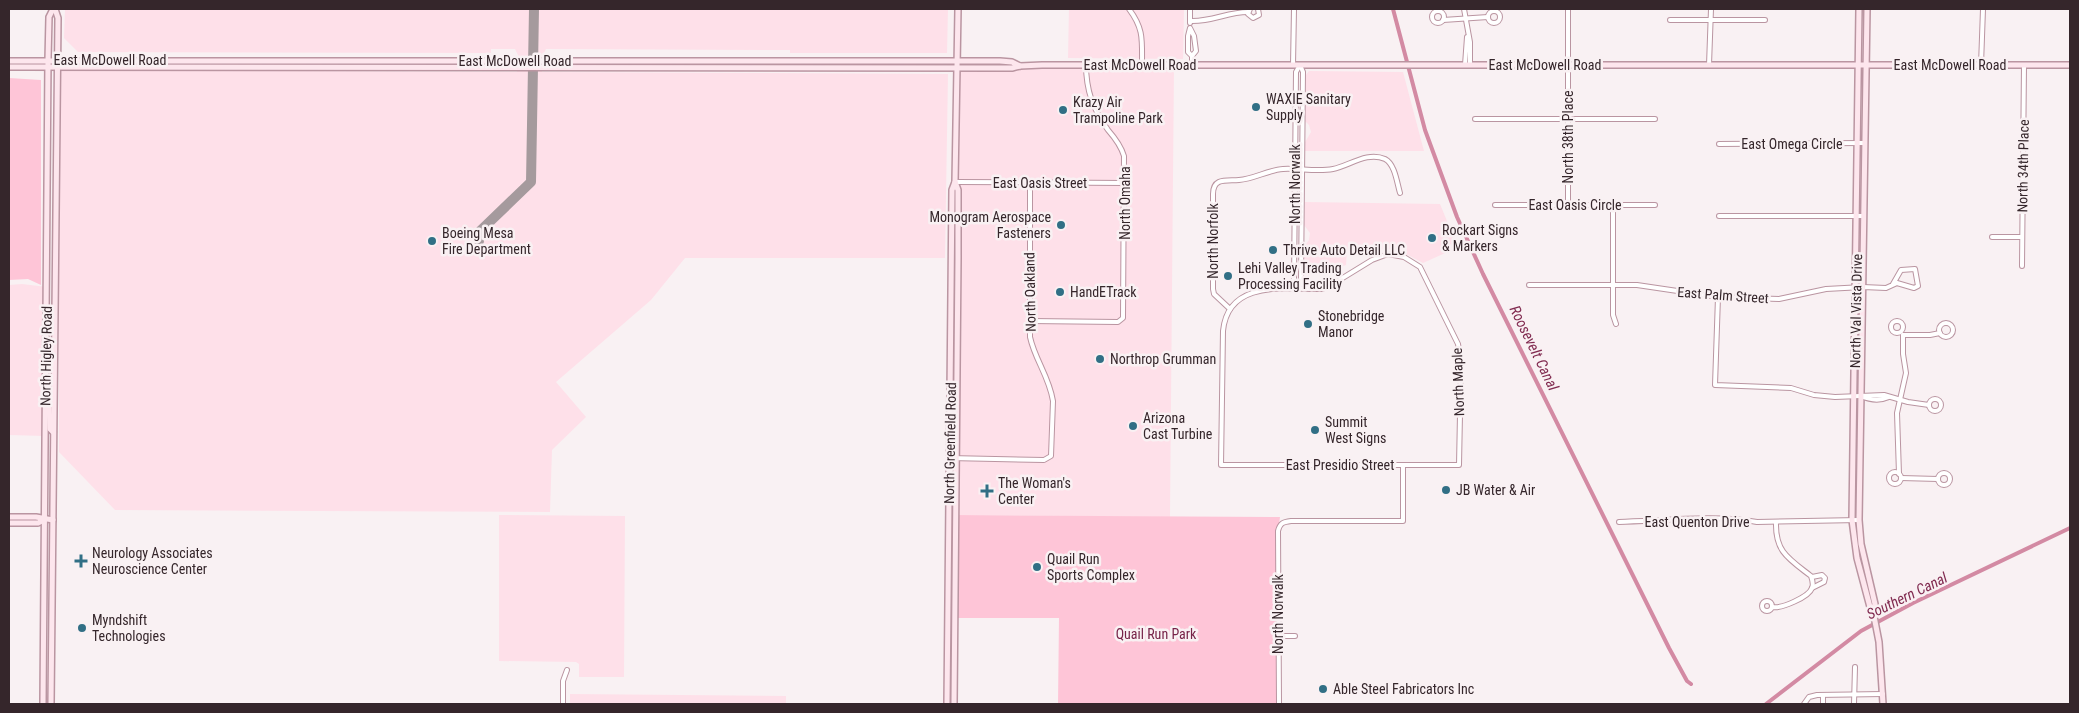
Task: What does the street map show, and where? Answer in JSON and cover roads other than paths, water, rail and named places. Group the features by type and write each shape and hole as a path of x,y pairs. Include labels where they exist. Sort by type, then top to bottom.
{"main road":[{"name":"North Higley Road","path":"43,704 48,60 49,17 54,9"},
{"name":"North Higley Road","path":"51,704 56,60 58,18 54,9"},
{"name":"North Greenfield Road","path":"947,704 952,190 955,182 958,9"},
{"name":"North Val Vista Drive","path":"1859,9 1852,520 1858,558 1870,607 1873,611"},
{"name":"North Val Vista Drive","path":"1867,9 1859,520 1861,544 1874,604 1873,611 1877,632 1883,704"},
{"name":"East McDowell Road","path":"9,61 957,61 1006,62 1020,66"},
{"path":"785,61 785,68"},
{"name":"East McDowell Road","path":"9,67 1012,68 1020,66 1086,64 2070,65"},
{"name":"North Greenfield Road","path":"954,704 958,190 955,182"},
{"path":"952,317 954,349 957,353"},
{"path":"45,396 49,401 49,427 53,432"},
{"path":"9,517 36,517 44,520 53,520"},
{"path":"9,523 38,523 44,520"},
{"path":"43,640 52,640"}],"street":[{"path":"1129,9 1142,32 1142,65"},
{"path":"1190,9 1188,52 1192,56"},
{"path":"1190,21 1204,22 1249,10 1250,17 1255,18 1259,15 1258,9"},
{"path":"1293,65 1294,9"},
{"path":"1464,9 1470,42 1467,65"},
{"name":"North 38th Place","path":"1568,9 1568,205"},
{"path":"1709,65 1711,9"},
{"path":"1982,64 1983,9"},
{"path":"1443,20 1488,17"},
{"path":"1670,20 1765,20"},
{"path":"1190,28 1194,36 1196,51 1192,56 1192,65"},
{"name":"North Omaha","path":"1030,321 1121,321 1123,318 1125,184 1123,152 1099,117 1092,103 1086,82 1086,64"},
{"name":"North Norwalk","path":"1298,289 1301,283 1301,236 1296,72 1300,65"},
{"name":"North Norwalk","path":"1298,289 1294,282 1303,72 1300,65"},
{"name":"North 34th Place","path":"2022,266 2024,65"},
{"path":"1475,119 1655,119"},
{"name":"East Omega Circle","path":"1719,144 1865,143"},
{"path":"1299,169 1334,169 1366,158 1378,157 1386,160 1392,167 1400,193"},
{"name":"North Norfolk","path":"1230,309 1214,294 1213,289 1213,188 1220,181 1243,180 1273,170 1299,169"},
{"name":"East Oasis Street","path":"955,182 1125,184"},
{"name":"North Oakland","path":"956,458 1044,460 1051,456 1053,400 1046,374 1032,347 1030,321 1030,183"},
{"name":"East Oasis Circle","path":"1494,205 1655,205"},
{"path":"1612,205 1613,315 1616,324"},
{"path":"1719,216 1864,216"},
{"path":"1295,236 1301,236"},
{"path":"1992,237 2022,237"},
{"name":"North Maple","path":"1298,289 1322,289 1328,287 1380,256 1396,255 1404,257 1415,264 1423,273 1458,344 1461,363 1460,466"},
{"name":"East Palm Street","path":"1529,285 1613,284 1650,286 1718,297 1780,299 1826,289 1863,286 1886,288 1893,284 1901,270 1915,269 1918,286 1914,288 1897,283 1893,284"},
{"path":"1230,309 1243,297 1257,290 1298,289"},
{"path":"1718,297 1715,386 1785,388 1823,396 1884,395 1929,405"},
{"name":"East Presidio Street","path":"1230,309 1223,323 1221,465 1460,466"},
{"path":"1938,479 1900,476 1897,413 1906,373 1902,333 1930,336 1940,333"},
{"path":"949,458 956,458"},
{"name":"North Norwalk","path":"1279,704 1278,532 1280,525 1291,521 1403,521 1403,465"},
{"name":"East Quenton Drive","path":"1619,522 1719,519 1776,522 1859,520"},
{"path":"1776,522 1777,542 1781,551 1812,577"},
{"path":"1772,607 1783,607 1824,582 1825,578 1822,575 1812,577"},
{"path":"1812,577 1812,588"},
{"path":"1279,636 1295,636"},
{"path":"1854,704 1855,666"},
{"path":"563,704 563,681 566,670"},
{"path":"1804,704 1809,697 1823,695 1883,694"},
{"path":"1823,695 1823,704"}],"waterway":[{"name":"Roosevelt Canal","path":"1393,9 1425,130 1457,217 1483,274 1669,648 1687,681 1691,684"},
{"name":"Southern Canal","path":"1766,704 1861,631 1913,603 2070,528"}],"place":[{"name":"WAXIE Sanitary Supply","path":"1256,107"},
{"name":"Krazy Air Trampoline Park","path":"1063,110"},
{"name":"Monogram Aerospace Fasteners","path":"1061,225"},
{"name":"Rockart Signs & Markers","path":"1432,238"},
{"name":"Boeing Mesa Fire Department","path":"432,241"},
{"name":"Thrive Auto Detail LLC","path":"1273,250"},
{"name":"Lehi Valley Trading Processing Facility","path":"1228,276"},
{"name":"HandETrack","path":"1060,292"},
{"name":"Stonebridge Manor","path":"1308,324"},
{"name":"Northrop Grumman","path":"1100,359"},
{"name":"Arizona Cast Turbine","path":"1133,426"},
{"name":"Summit West Signs","path":"1315,430"},
{"name":"JB Water & Air","path":"1446,490"},
{"name":"The Woman's Center","path":"987,491"},
{"name":"Neurology Associates Neuroscience Center","path":"81,561"},
{"name":"Quail Run Sports Complex","path":"1037,567"},
{"name":"Myndshift Technologies","path":"82,628"},
{"name":"Able Steel Fabricators Inc","path":"1323,689"}],"park label":[{"name":"Quail Run Park","path":"1156,634"}]}
